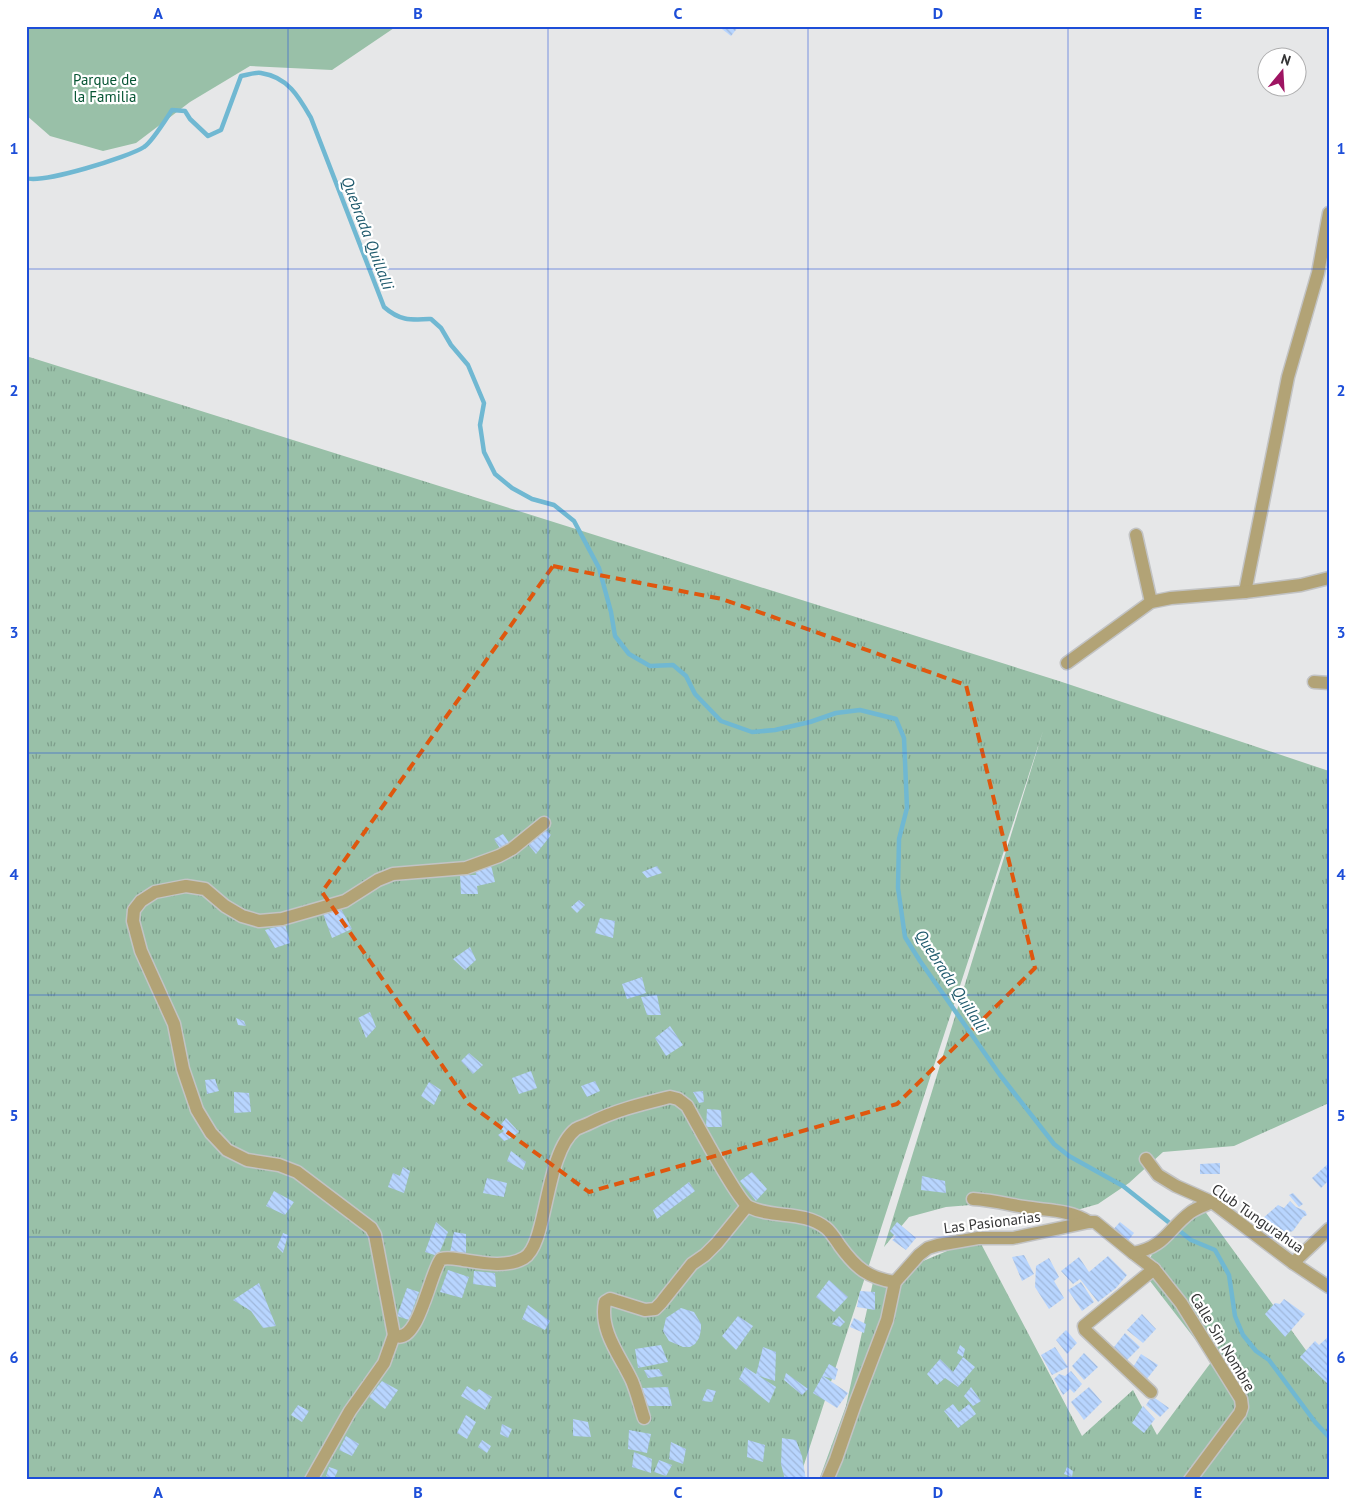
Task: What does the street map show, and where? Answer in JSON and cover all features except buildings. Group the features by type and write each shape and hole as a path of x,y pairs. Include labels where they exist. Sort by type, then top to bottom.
{"street":[{"path":"1245,592 1288,377 1318,273 1329,213"},
{"path":"1136,535 1151,602"},
{"path":"1067,663 1151,602 1171,598 1302,585 1329,578"},
{"path":"1314,682 1329,684"},
{"path":"312,1480 350,1411 384,1363 394,1335 375,1235 371,1228 297,1172 279,1165 247,1160 227,1150 210,1133 197,1110 183,1069 174,1024 141,951 133,921 134,910 141,901 156,892 186,886 205,889 225,906 242,916 260,921 282,919 345,901 378,880 393,874 466,868 499,856 512,849 544,823"},
{"path":"394,1335 399,1338 404,1337 418,1318 441,1259 504,1264 522,1260 527,1256 537,1237 557,1160 564,1144 576,1130 611,1113 670,1097 678,1099 687,1106 734,1188 747,1206 772,1214 794,1215 814,1220 827,1229 848,1258 865,1274 879,1280 895,1282"},
{"name":"Club Tungurahua","path":"1146,1159 1158,1175 1176,1186 1212,1202 1329,1287"},
{"path":"973,1199 1063,1211 1079,1216 1089,1222 1095,1222 1133,1253 1146,1251 1162,1241 1191,1212 1212,1202"},
{"path":"644,1418 633,1383 610,1338 603,1312 604,1302 610,1299 645,1310 655,1309 692,1264 706,1255 747,1206"},
{"name":"Las Pasionarias","path":"827,1480 887,1320 895,1282 919,1255 928,1248 978,1238 1013,1238 1089,1222"},
{"path":"1294,1263 1329,1229"},
{"name":"Calle Sin Nombre","path":"1133,1253 1154,1269 1181,1303 1241,1399 1242,1408 1190,1480"},
{"path":"1151,1392 1085,1330 1084,1326 1154,1269"}],"highlighted area":[{"path":"553,566 722,599 966,685 1035,968 897,1104 589,1192 469,1104 322,892"}],"green space":[{"name":"Parque de la Familia","path":"26,26 397,26 332,70 250,66 190,102 136,143 103,151 50,136 26,115"},
{"path":"26,356 1059,681 1329,771 1329,1103 1234,1146 1163,1152 1129,1183 1098,1204 1070,1212 995,1203 946,1207 909,1217 884,1247 1043,731 799,1480 26,1480"},
{"path":"1196,1199 1329,1382 1329,1480 819,1480 846,1406 873,1282 978,1238 1082,1436 1133,1390 1157,1435 1212,1361 1143,1272 1164,1231"}],"waterway":[{"name":"Quebrada Quillalli","path":"26,178 35,179 66,173 104,163 144,147 159,130 172,110 185,111 190,119 208,136 221,130 241,76 259,73 270,75 286,83 311,118 384,307 395,315 406,319 431,319 441,328 451,345 468,365 484,403 480,425 484,452 495,474 512,488 532,499 554,505 574,521 599,568 611,612 615,636 629,654 650,666 673,665 686,676 695,694 721,721 752,732 775,730 810,722 836,713 860,710 896,719 904,738 907,808 899,839 898,888 905,937 1000,1075 1054,1144 1069,1156 1123,1186 1191,1240 1215,1250 1229,1275 1235,1316 1243,1335 1256,1351 1269,1360 1315,1422 1329,1437"}]}
